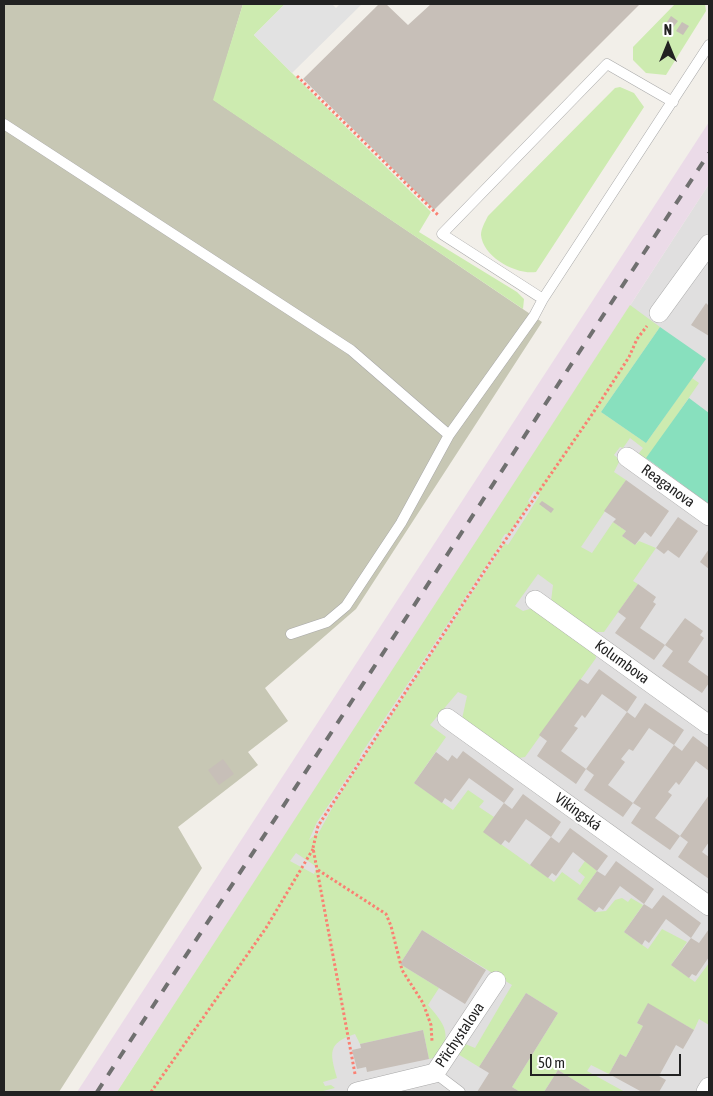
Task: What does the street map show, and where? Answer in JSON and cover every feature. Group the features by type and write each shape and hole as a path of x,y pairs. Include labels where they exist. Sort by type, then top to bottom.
{"street":[{"path":"659,312 709,244"},
{"name":"Reaganova","path":"627,457 709,516"},
{"name":"Kolumbova","path":"535,600 709,725"},
{"name":"Vikingská","path":"447,718 709,906"},
{"name":"Přichystalova","path":"358,1092 435,1073 496,981"},
{"path":"706,1092 709,1087"}],"lane":[{"path":"291,634 327,622 346,606 401,523 449,435 534,316 543,299 709,45"},
{"path":"543,299 442,234 607,64 673,102"},
{"path":"4,124 351,350 449,435"},
{"path":"435,1073 460,1092"}],"path":[{"path":"297,76 450,226"},
{"path":"151,1092 266,928 313,848 318,826 493,558 593,413 629,357 637,339 659,312"},
{"path":"313,848 358,1092"},
{"path":"317,869 386,914 391,926 402,970 423,1003 431,1025 435,1073"}],"shaded area":[{"path":"4,4 243,4 214,100 542,322 356,609 265,688 288,721 248,752 258,765 178,827 202,868 59,1092 4,1092"},
{"path":"285,4 332,4 336,8 340,4 362,4 292,73 254,35"},
{"path":"709,122 709,184 398,663 117,1092 77,1092"},
{"path":"709,184 709,1092 117,1092 398,663"}],"green space":[{"path":"243,4 285,4 254,35 431,212 419,232 517,292 524,299 523,309 213,100"},
{"path":"675,4 705,4 706,11 666,75 646,73 633,60 633,47"},
{"path":"620,87 634,93 644,107 536,272 519,271 502,263 494,257 483,243 481,233 488,216 615,88"},
{"path":"630,305 660,327 601,412 646,443 692,378 699,383 644,463 636,457 643,448 630,438 623,448 620,447 614,455 620,460 614,472 626,480 581,547 592,553 613,522 626,531 622,536 635,545 639,541 656,548 633,581 638,584 604,632 596,632 551,601 553,585 538,574 515,606 523,611 533,608 595,653 596,658 525,757 519,758 462,719 467,696 458,692 430,725 446,737 414,783 453,810 468,790 484,801 479,807 494,817 484,832 554,882 562,872 580,885 585,877 578,871 585,861 597,871 577,899 595,912 606,911 615,900 622,898 628,902 631,898 643,905 624,932 648,949 662,929 687,942 671,965 695,982 709,963 709,1025 699,1019 694,1030 648,1004 637,1023 643,1026 626,1057 620,1054 609,1074 591,1065 587,1071 625,1092 589,1092 590,1090 558,1070 544,1092 520,1092 512,1087 558,1013 526,993 479,1067 453,1051 463,1043 475,1048 512,985 422,930 400,964 439,988 428,1005 442,1023 446,1034 441,1056 429,1059 423,1030 360,1044 355,1034 339,1041 333,1050 333,1062 337,1078 323,1082 325,1086 331,1085 335,1088 319,1092 117,1092","holes":["534,491 540,495 508,545 505,543 495,558 336,801 317,836 317,833 309,840 317,822 502,542 501,540 505,534 508,534 530,503 528,501","296,853 317,867 314,874 290,861"]},
{"path":"660,327 706,359 646,443 601,412"},
{"path":"689,398 709,413 709,504 646,458"}],"building":[{"path":"379,4 386,4 408,25 431,4 640,4 434,210 303,79"},
{"path":"671,16 678,21 671,30 665,25"},
{"path":"682,22 689,26 683,35 676,31"},
{"path":"706,303 709,306 709,336 691,325"},
{"path":"626,480 669,511 651,537 645,532 635,545 622,536 626,531 613,522 616,519 604,511"},
{"path":"542,501 554,509 551,513 539,504"},
{"path":"678,517 698,531 679,558 668,550 664,554 656,548"},
{"path":"709,549 709,569 700,562"},
{"path":"638,584 656,597 653,602 656,604 640,628 665,645 654,660 615,633 626,618 618,612"},
{"path":"685,618 703,631 700,635 704,638 688,662 709,677 709,683 702,693 662,666 673,651 665,645"},
{"path":"599,669 637,697 627,712 602,694 585,718 582,715 574,726 578,728 561,751 586,769 576,784 537,756 547,741 539,735 580,679 588,684"},
{"path":"645,703 684,730 674,745 649,728 633,751 629,749 621,759 625,762 608,785 633,803 623,817 584,790 594,775 586,769 627,712 635,718"},
{"path":"693,736 709,748 709,771 696,761 679,785 676,782 668,792 672,795 655,818 680,836 670,850 631,823 641,808 633,803 674,745 682,751"},
{"path":"463,751 514,789 504,803 469,778 451,802 445,798 442,803 414,783 436,752 448,761 452,755 457,759"},
{"path":"223,759 234,774 219,785 208,770"},
{"path":"523,794 561,822 551,837 526,819 509,843 505,840 501,845 483,832 504,803 512,809"},
{"path":"709,795 709,842 702,852 709,857 709,879 678,857 688,842 680,836"},
{"path":"570,828 608,856 597,871 573,852 556,876 552,873 548,878 530,865 551,837 559,843"},
{"path":"616,861 654,889 644,904 620,886 603,910 599,907 595,912 577,899 597,871 605,876"},
{"path":"663,895 701,923 691,938 666,919 649,943 645,940 642,945 624,932 644,904 652,909"},
{"path":"709,929 709,957 696,976 692,974 689,978 671,965 691,938 699,943"},
{"path":"422,930 486,970 465,1004 400,964"},
{"path":"526,993 558,1013 512,1087 520,1092 477,1092 489,1073 479,1067"},
{"path":"648,1003 694,1030 683,1049 676,1045 659,1076 666,1080 659,1092 642,1092 609,1074 620,1054 626,1057 643,1026 637,1023"},
{"path":"423,1030 429,1059 367,1072 366,1067 357,1069 352,1050 361,1048 360,1044"},
{"path":"558,1070 590,1090 589,1092 544,1092"}],"railway":[{"path":"97,1092 709,153"}]}
